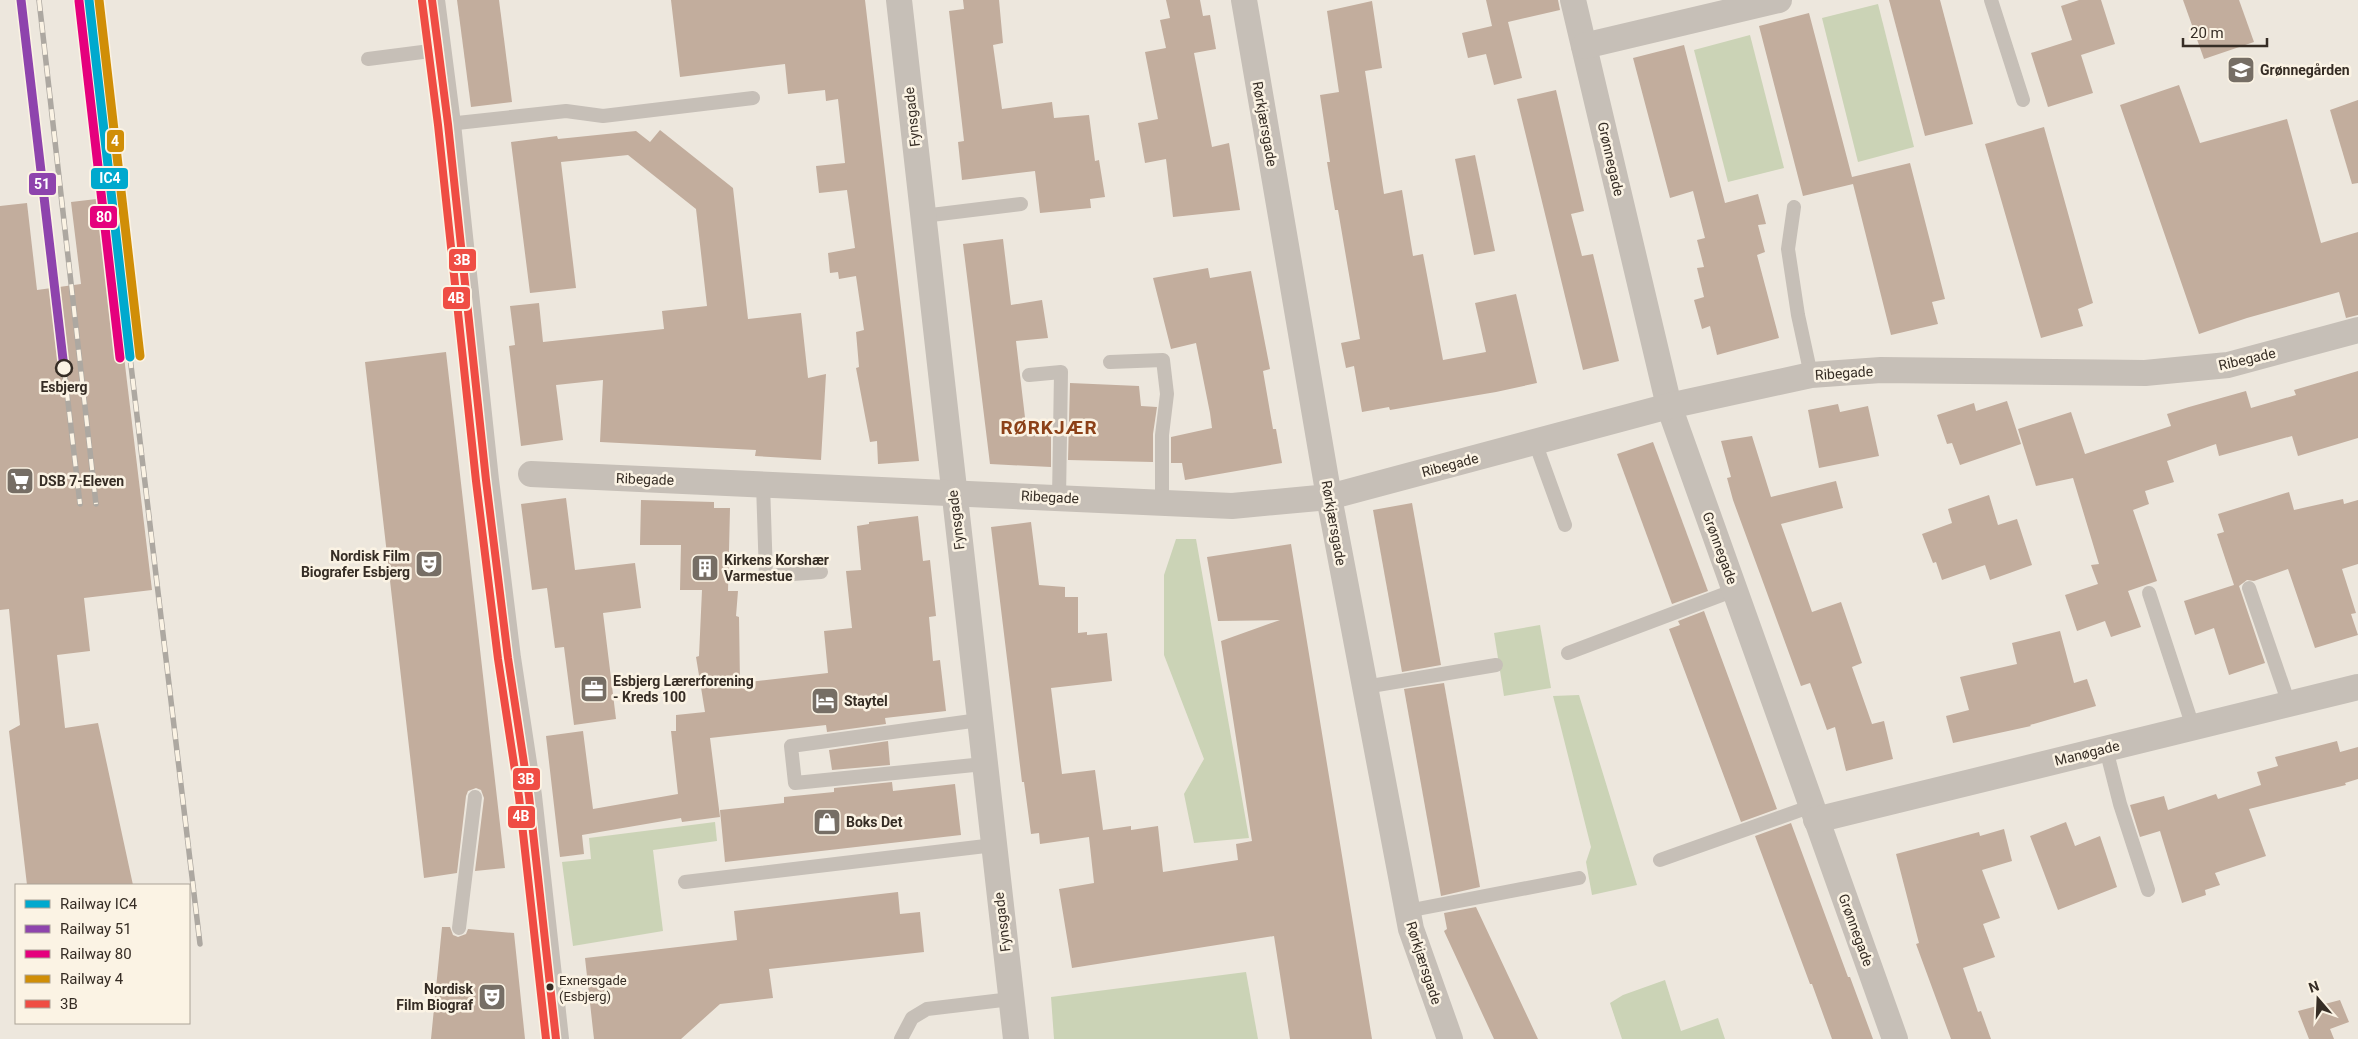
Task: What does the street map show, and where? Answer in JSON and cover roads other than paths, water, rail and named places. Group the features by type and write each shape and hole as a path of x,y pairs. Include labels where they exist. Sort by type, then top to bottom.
{"street":[{"path":"432,0 448,124 486,480 508,658 529,796 556,1039"},
{"name":"Fynsgade","path":"898,0 1016,1039"},
{"name":"Rørkjærsgade","path":"1244,0 1330,497 1407,911 1411,929 1450,1039"},
{"name":"Grønnegade","path":"1573,0 1669,406 1895,1039"},
{"path":"1584,46 1779,0"},
{"name":"Ribegade","path":"531,474 1232,506 1330,497 1669,406 1811,375 1882,370 2145,373 2228,365 2358,330"},
{"name":"Manøgade","path":"1814,813 2106,749 2358,687"}],"lane":[{"path":"1991,0 2023,100"},
{"path":"368,59 438,50"},
{"path":"448,124 566,111 603,116 753,98"},
{"path":"922,216 1021,204"},
{"path":"1794,207 1788,249 1798,315 1811,375"},
{"path":"1110,362 1163,360 1167,394 1162,436 1162,503"},
{"path":"1029,375 1061,372 1058,498"},
{"path":"1535,442 1565,525"},
{"path":"763,484 766,576 821,572"},
{"path":"2249,588 2289,704"},
{"path":"1568,653 1735,590"},
{"path":"2149,593 2193,727"},
{"path":"1365,686 1496,665"},
{"path":"979,720 791,746 795,783 984,764"},
{"path":"2106,749 2120,804 2148,890"},
{"path":"459,928 475,797"},
{"path":"1660,860 1814,813"},
{"path":"685,882 994,845"},
{"path":"1407,911 1579,878"},
{"path":"901,1039 912,1018 927,1009 1011,999"}],"railway":[{"path":"39,0 96,504"},
{"path":"130,357 200,944"},
{"path":"64,368 80,504"}],"rail line":[{"name":"51","path":"21,0 64,368"},
{"name":"IC4","path":"89,0 130,357"},
{"name":"4","path":"99,0 140,356"},
{"name":"80","path":"79,1 120,358"}],"place":[{"name":"Grønnegården","path":"2241,70"},
{"name":"Esbjerg","path":"64,368"},
{"name":"DSB 7-Eleven","path":"20,481"},
{"name":"Nordisk Film Biografer Esbjerg","path":"429,564"},
{"name":"Kirkens Korshær Varmestue","path":"705,568"},
{"name":"Esbjerg Lærerforening - Kreds 100","path":"594,689"},
{"name":"Staytel","path":"825,701"},
{"name":"Boks Det","path":"827,822"},
{"name":"Exnersgade (Esbjerg)","path":"550,987"},
{"name":"Nordisk Film Biograf","path":"492,997"}],"district":[{"name":"RØRKJÆR","path":"1049,427"}]}
